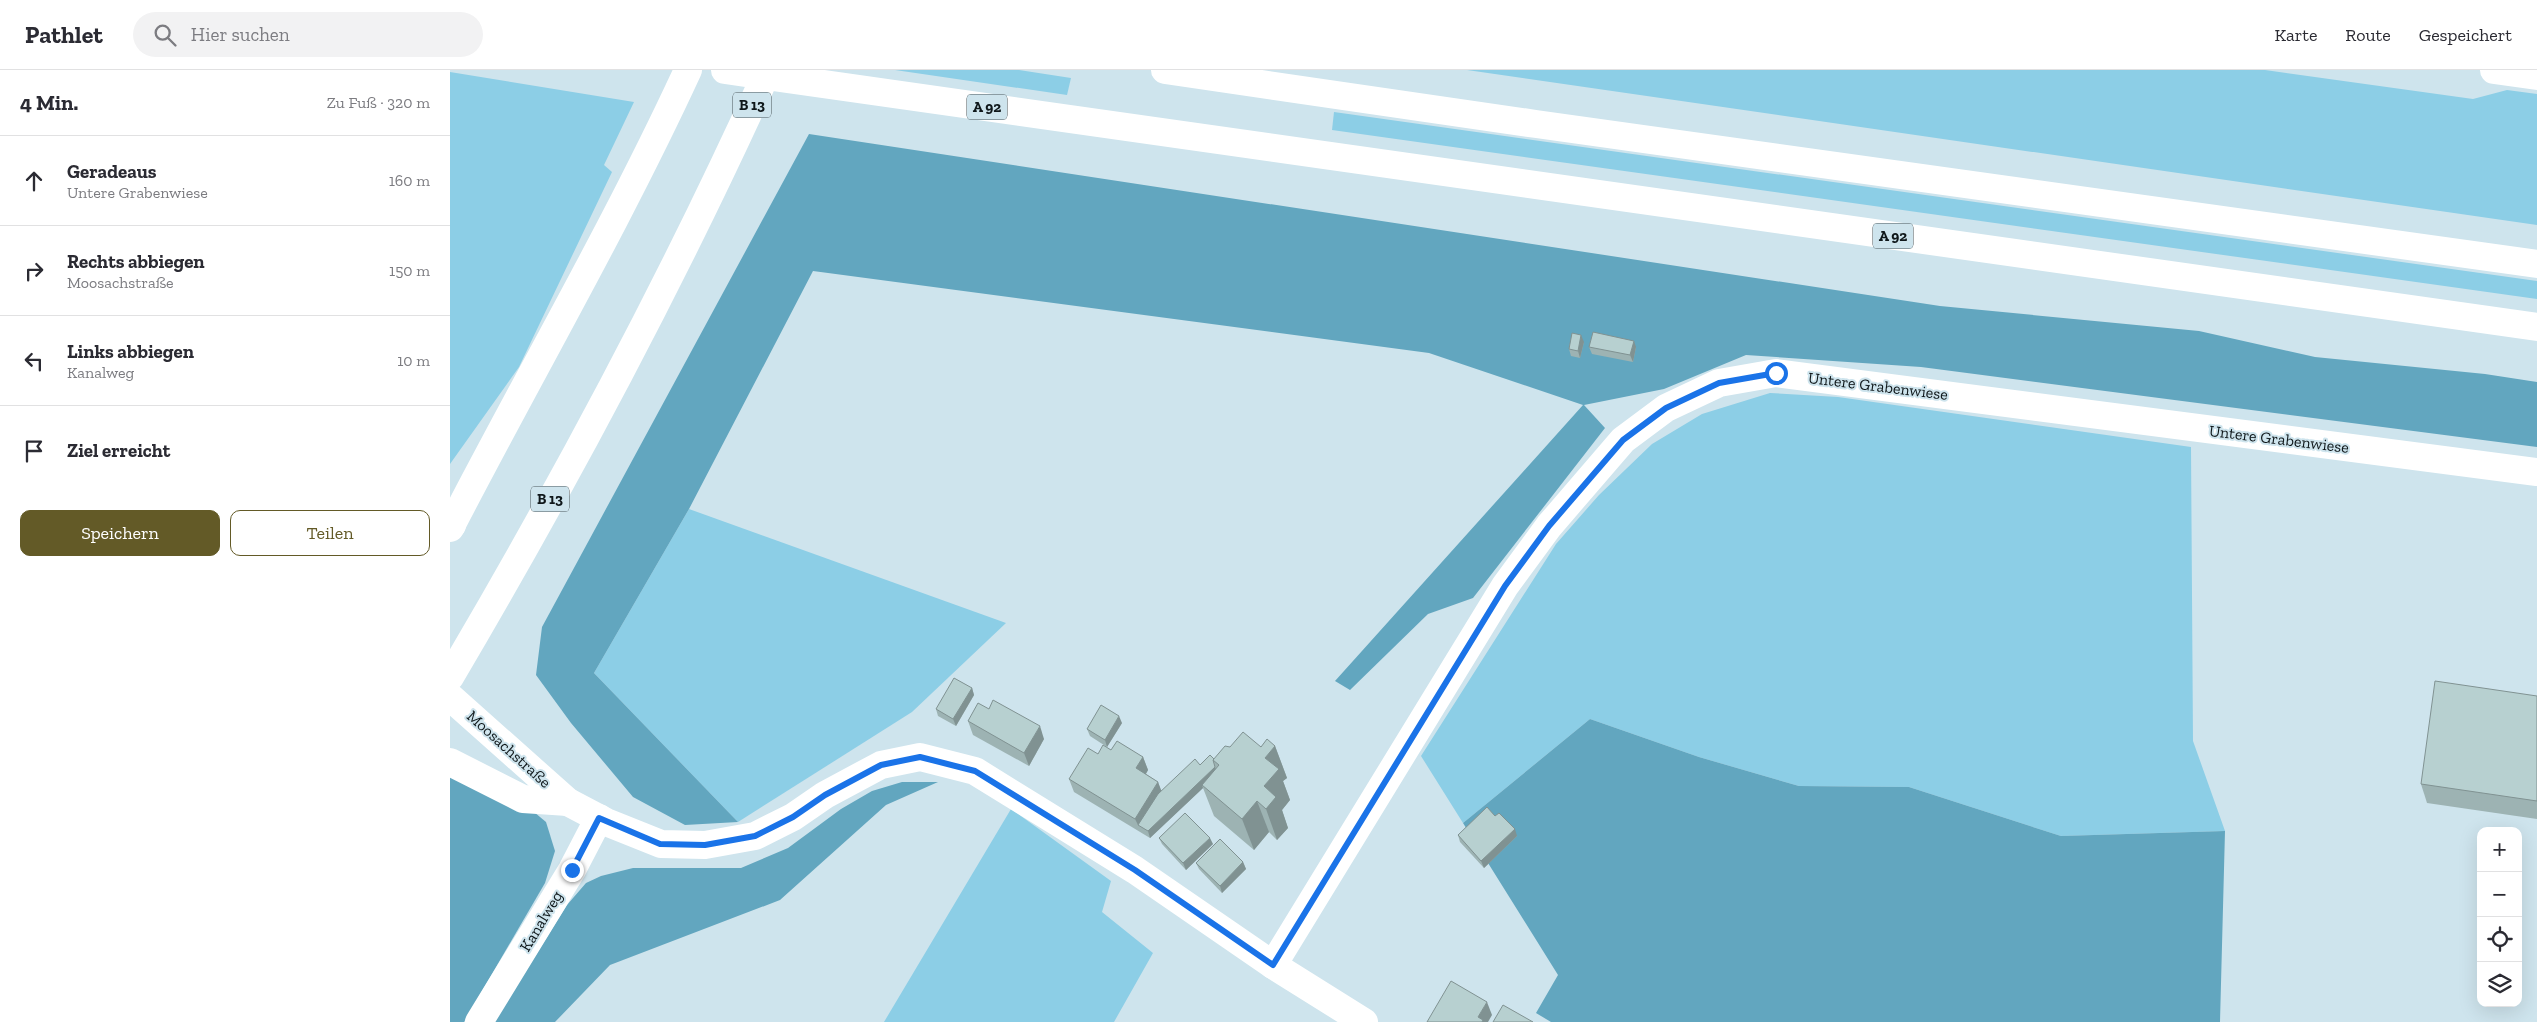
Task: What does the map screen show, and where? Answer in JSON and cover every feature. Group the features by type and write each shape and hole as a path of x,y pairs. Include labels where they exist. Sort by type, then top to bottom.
{"main road":[{"path":"451,526 661,129 688,70"},
{"name":"A 92","path":"725,70 2537,327"},
{"name":"B 13","path":"450,677 648,320 736,141 768,70"},
{"path":"1165,70 1562,128 2537,264"},
{"path":"2494,70 2537,76"},
{"name":"Untere Grabenwiese","path":"1273,965 1505,586 1549,526 1623,440 1666,408 1719,383 1776,373 2537,472"},
{"name":"Moosachstraße","path":"450,698 568,802 599,818 660,844 705,845 755,836 793,817 825,795 881,765 920,757 975,771 1135,870 1273,965 1364,1022"},
{"name":"Moosachstraße","path":"450,762 523,799 568,802"},
{"name":"Kanalweg","path":"479,1022 572,870 599,818"}],"shaded area":[{"path":"895,70 1019,70 1071,78 1067,95"},
{"path":"1467,70 2265,70 2473,99 2507,90 2537,94 2537,225"},
{"path":"450,72 634,102 604,165 612,172 519,367 450,464"},
{"path":"1334,112 2537,281 2537,299 1332,130"},
{"path":"809,134 1940,306 2199,331 2315,357 2485,374 2537,382 2537,447 1921,367 1746,355 1664,389 1584,405 1605,428 1473,598 1428,614 1350,690 1335,681 1583,405 1429,353 813,271 689,509 594,673 738,822 685,825 633,797 571,723 536,675 542,627"},
{"path":"1770,393 1838,397 2191,447 2193,741 2225,831 2061,836 1909,787 1799,786 1699,757 1590,719 1463,823 1421,756 1556,544 1599,495 1652,444 1702,414"},
{"path":"689,509 1006,623 912,712 738,822 594,673"},
{"path":"1590,719 1699,757 1799,786 1909,787 2061,836 2225,831 2220,1022 1551,1022 1536,1013 1558,975 1463,823"},
{"path":"450,772 528,807 546,822 555,851 545,883 464,1022 450,1022"},
{"path":"902,782 938,782 886,805 780,900 610,965 555,1022 494,1022 567,905 586,883 601,876 633,868 741,868 788,848 841,809 872,791"},
{"path":"1011,809 1111,881 1102,912 1153,953 1114,1022 884,1022"}],"building":[{"path":"1593,332 1634,341 1630,355 1589,347"},
{"path":"1572,333 1581,335 1578,351 1569,349"},
{"path":"954,678 972,688 953,719 936,709"},
{"path":"2435,681 2537,696 2537,801 2421,784"},
{"path":"993,700 1040,726 1024,753 968,721 978,703 989,709"},
{"path":"1101,705 1119,716 1105,740 1087,729"},
{"path":"1243,732 1261,747 1267,739 1275,746 1265,758 1279,769 1264,786 1276,797 1266,809 1257,801 1242,819 1202,785 1219,765 1213,760 1225,746 1230,747"},
{"path":"1117,741 1143,757 1136,768 1158,782 1135,819 1069,779 1088,748 1098,754 1103,745 1111,750"},
{"path":"1210,755 1214,759 1215,767 1148,831 1138,825 1158,794 1195,759 1200,765"},
{"path":"1487,807 1495,816 1499,813 1515,829 1481,861 1458,835"},
{"path":"1185,813 1210,838 1183,863 1159,838"},
{"path":"1220,839 1243,862 1220,886 1196,863"},
{"path":"1451,981 1487,1002 1478,1017 1483,1020 1482,1022 1427,1022"},
{"path":"1503,1005 1533,1022 1493,1022"}],"route":[{"path":"572,870 599,818 660,844 705,845 755,836 793,817 825,795 881,765 920,757 975,771 1135,870 1273,965 1505,586 1549,526 1623,440 1666,408 1719,383 1776,373"}]}
